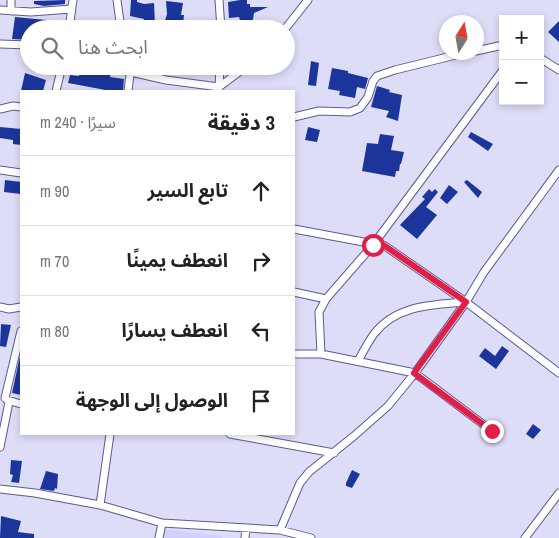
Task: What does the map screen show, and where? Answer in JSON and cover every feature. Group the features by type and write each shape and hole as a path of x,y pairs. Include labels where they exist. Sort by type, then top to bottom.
{"street":[{"path":"11,0 11,11"},
{"path":"70,20 73,0"},
{"path":"117,0 120,20"},
{"path":"219,0 220,20"},
{"path":"292,20 308,0"},
{"path":"0,10 31,12 71,9"},
{"path":"0,44 20,45"},
{"path":"484,49 499,46"},
{"path":"295,117 319,111 350,112 360,108 368,97 373,81 377,76 439,59"},
{"path":"543,60 559,70"},
{"path":"56,90 60,75"},
{"path":"128,90 130,75"},
{"path":"150,75 166,80 219,89 236,75"},
{"path":"219,89 220,75"},
{"path":"321,354 319,312 326,299 373,245 499,75"},
{"path":"0,109 13,106 20,107"},
{"path":"0,170 20,173"},
{"path":"280,530 300,483 315,465 334,453 388,406 466,302 484,272 559,170"},
{"path":"295,229 385,246 466,302 559,372"},
{"path":"295,292 326,299"},
{"path":"358,361 375,333 392,317 418,306 466,302"},
{"path":"0,307 9,309 20,307"},
{"path":"0,447 5,399 20,334"},
{"path":"295,354 321,354 414,373 492,431"},
{"path":"5,399 20,404"},
{"path":"100,505 110,435"},
{"path":"243,435 334,453"},
{"path":"0,488 35,492 100,505 162,523 280,530 311,538"},
{"path":"526,538 559,493"},
{"path":"160,538 162,523"},
{"path":"245,538 246,529"}],"shaded area":[{"path":"165,529 222,536 222,538 164,538"}],"building":[{"path":"65,0 65,4 44,6 34,4 34,1"},
{"path":"131,0 137,0 137,2 144,4 154,3 155,20 144,20 130,16"},
{"path":"247,0 247,4 250,4 250,7 268,7 254,13 253,20 240,20 239,17 229,18 228,2"},
{"path":"166,1 183,3 181,15 184,15 184,20 165,20 167,14"},
{"path":"15,17 46,20 20,20 20,39 12,39"},
{"path":"559,21 559,42 548,32"},
{"path":"311,61 319,63 316,86 308,85"},
{"path":"332,68 368,78 365,89 357,87 355,98 339,95 340,91 328,89"},
{"path":"25,75 46,80 43,90 21,90"},
{"path":"70,75 110,75 110,77 124,79 123,90 106,90 68,83"},
{"path":"377,86 390,90 389,92 402,95 398,121 386,117 389,111 371,107"},
{"path":"0,127 20,129 20,145 13,144 13,140 0,138"},
{"path":"308,127 320,130 317,142 305,140"},
{"path":"471,132 493,144 488,151 468,137"},
{"path":"380,134 394,136 391,150 404,152 399,171 396,171 395,177 362,171 367,143 378,144"},
{"path":"5,180 20,182 20,194 4,192"},
{"path":"467,180 482,192 478,198 464,182"},
{"path":"449,185 458,192 447,204 440,198"},
{"path":"429,189 432,192 435,189 438,192 426,207 437,215 417,239 400,225 425,199 422,197"},
{"path":"1,324 11,325 6,347 0,346"},
{"path":"502,346 509,351 496,369 479,356 485,348 495,356"},
{"path":"20,356 20,395 12,393"},
{"path":"533,424 541,430 533,439 526,434"},
{"path":"11,460 22,461 19,483 11,482 13,475 10,474"},
{"path":"352,470 360,474 352,488 346,486 346,483"},
{"path":"46,471 58,474 57,489 55,488 54,491 40,489"},
{"path":"1,516 21,521 18,532 34,534 34,538 0,538"}],"route":[{"path":"373,245 385,246 466,302 414,373 492,431"}]}
